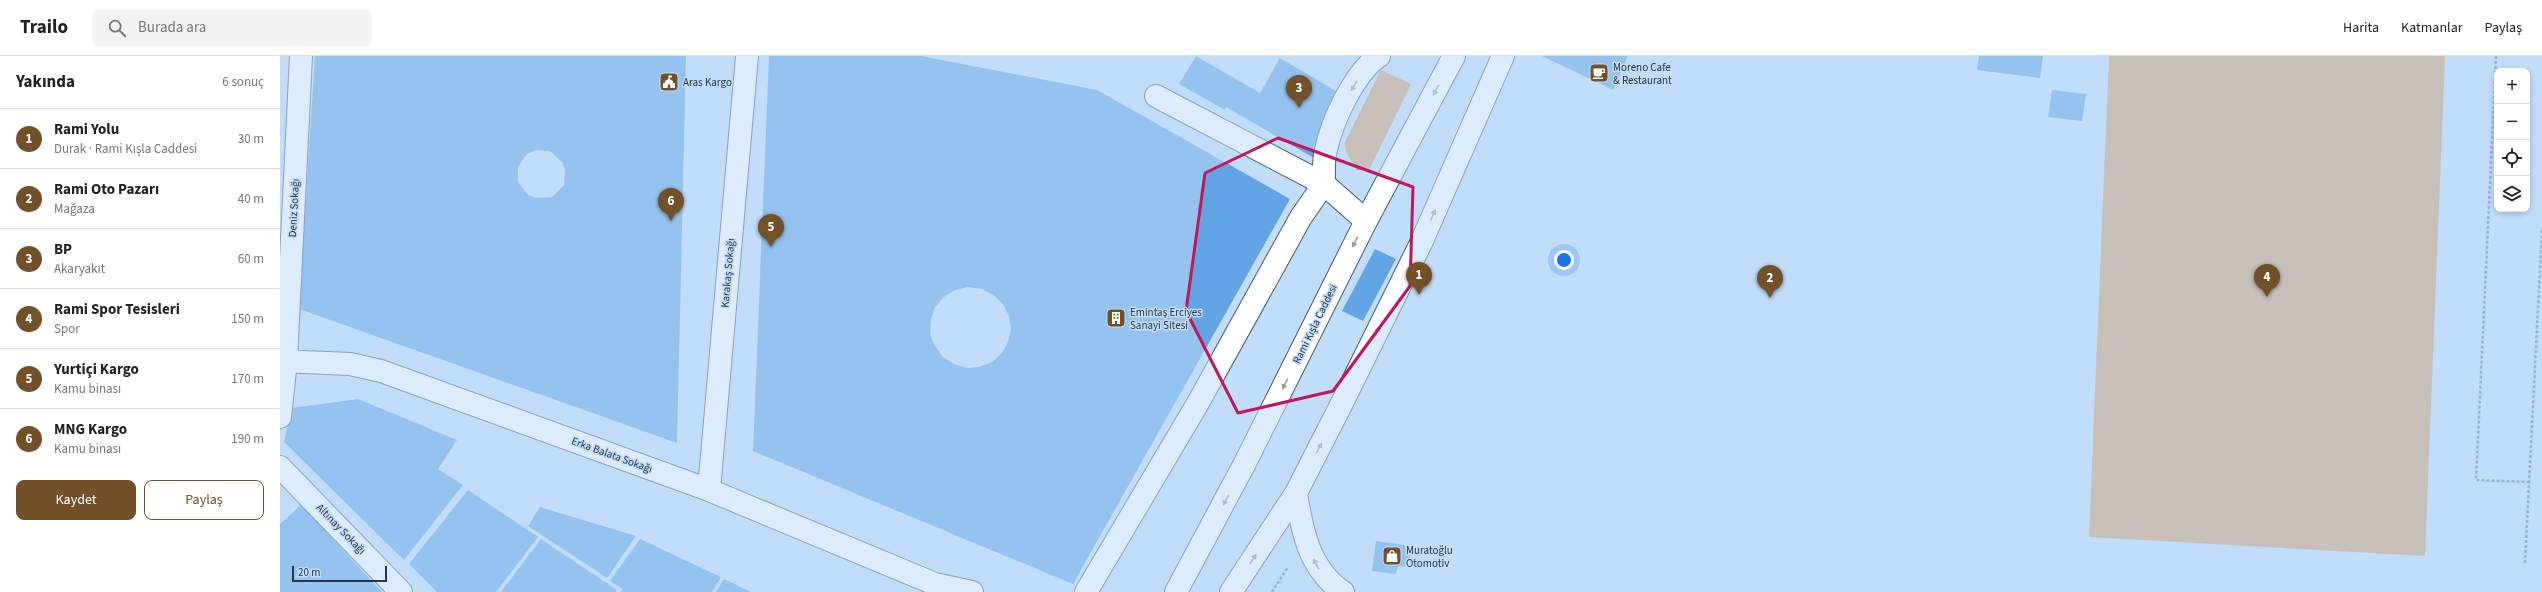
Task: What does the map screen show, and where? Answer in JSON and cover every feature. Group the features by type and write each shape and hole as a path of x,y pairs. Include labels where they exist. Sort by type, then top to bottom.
{"street":[{"name":"Deniz Sokağı","path":"280,417 301,56"},
{"name":"Karakaş Sokağı","path":"709,490 747,56"},
{"path":"1086,592 1198,403 1301,217 1324,184 1326,150 1336,116 1355,83 1379,56"},
{"name":"Rami Kışla Caddesi","path":"1176,592 1246,463 1366,221 1454,56"},
{"path":"1231,592 1296,493 1421,243 1503,56"},
{"path":"1156,96 1324,184 1366,221"},
{"name":"Erka Balata Sokağı","path":"283,361 350,364 381,371 709,490 941,588 972,592"},
{"name":"Altınay Sokağı","path":"280,467 401,592"},
{"path":"1296,493 1307,548 1321,572 1343,592"}],"path":[{"path":"2496,56 2476,480 2529,482"},
{"path":"2525,563 2542,229"},
{"path":"1272,592 1292,560"}],"highlighted area":[{"path":"1278,138 1413,187 1410,286 1333,391 1238,413 1186,311 1205,173"}],"shaded area":[{"path":"2109,56 2445,56 2425,556 2089,537"},
{"path":"1381,70 1411,84 1369,170 1357,170 1347,154 1344,144"}],"building":[{"path":"315,56 686,56 677,443 299,309","holes":["535,150 550,151 562,162 565,169 564,185 552,197 536,198 528,195 518,182 518,167 527,154"]},
{"name":"Emintaş Erciyes Sanayi Sitesi","path":"769,56 921,56 1097,90 1290,199 1073,584 753,451","holes":["968,287 982,289 993,295 1003,304 1009,316 1011,329 1008,342 1002,353 992,362 979,367 967,368 954,364 943,357 935,346 930,334 931,320 935,307 944,297 955,290"]},
{"path":"1196,56 1260,93 1280,58 1348,98 1314,158 1226,107 1225,110 1179,84"},
{"name":"Moreno Cafe & Restaurant","path":"1542,56 1628,56 1613,90"},
{"path":"1979,56 2043,56 2040,78 1977,70"},
{"path":"2052,90 2086,94 2082,121 2048,117"},
{"path":"1375,249 1396,259 1363,321 1342,311"},
{"path":"358,399 457,440 438,469 463,485 404,560 284,442 292,408"},
{"path":"468,490 538,537 496,592 437,592 409,564"},
{"path":"301,505 382,592 280,592 280,524"},
{"path":"540,507 636,536 607,578 528,526"},
{"path":"541,539 617,590 616,592 501,592"},
{"path":"640,539 721,577 712,592 621,592 623,589 610,581"},
{"name":"Muratoğlu Otomotiv","path":"1376,541 1411,546 1408,567 1398,566 1396,574 1372,571"},
{"path":"724,579 751,592 716,592"}],"place":[{"name":"Moreno Cafe & Restaurant","path":"1599,73"},
{"name":"Aras Kargo","path":"669,82"},
{"name":"BP","path":"1299,108"},
{"name":"MNG Kargo","path":"671,221"},
{"name":"Yurtiçi Kargo","path":"771,247"},
{"name":"Rami Yolu","path":"1419,295"},
{"name":"Rami Spor Tesisleri","path":"2267,297"},
{"name":"Rami Oto Pazarı","path":"1770,298"},
{"name":"Emintaş Erciyes Sanayi Sitesi","path":"1116,318"},
{"name":"Muratoğlu Otomotiv","path":"1392,556"}]}
